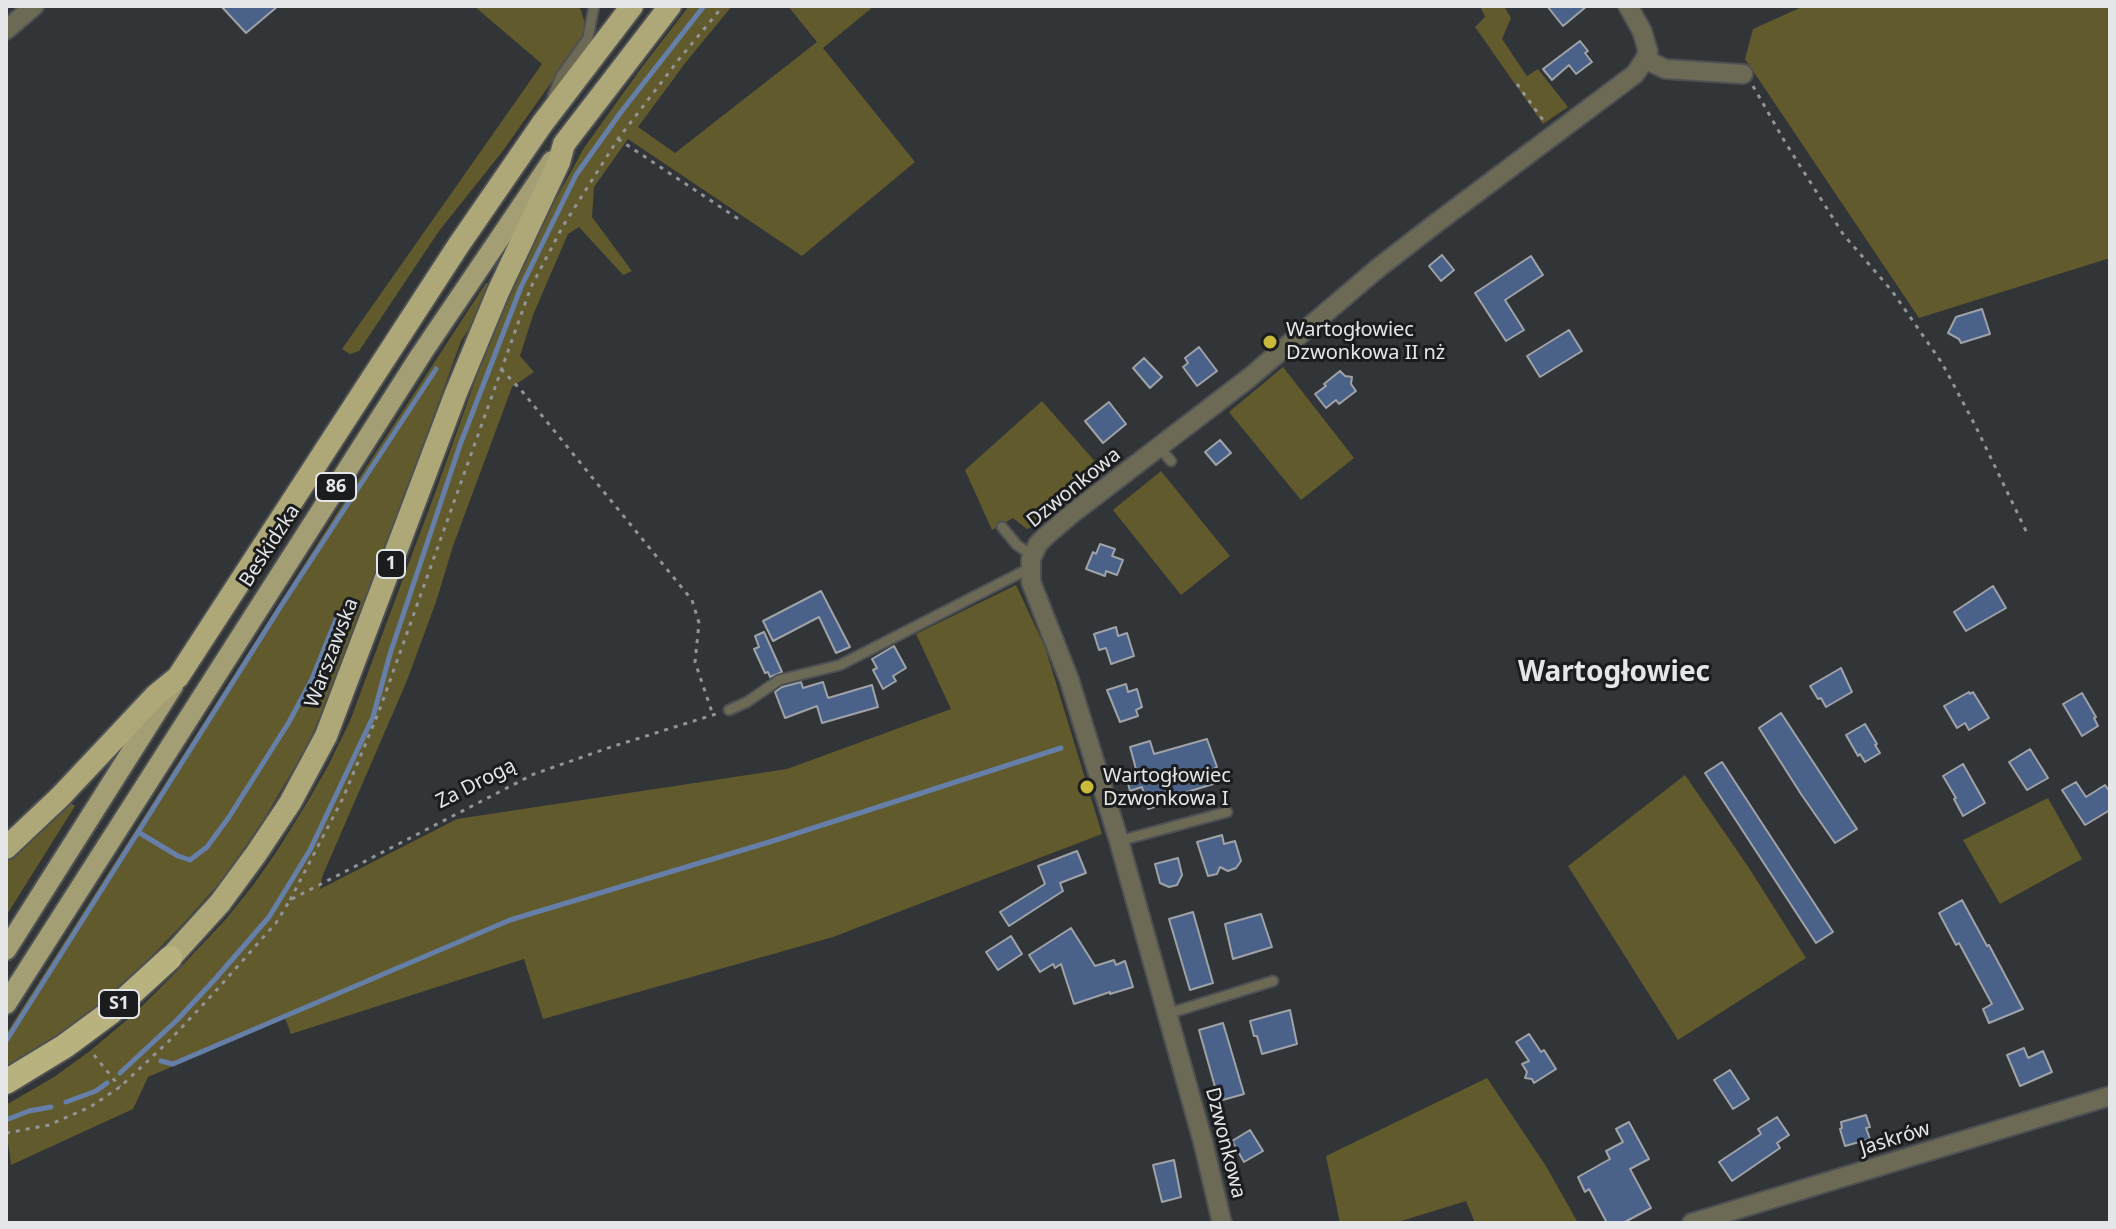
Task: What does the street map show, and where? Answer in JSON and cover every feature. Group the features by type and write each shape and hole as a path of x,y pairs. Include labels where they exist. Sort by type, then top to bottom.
{"highway":[{"name":"Beskidzka","path":"178,677 514,163 632,6"},
{"name":"Beskidzka","path":"564,144 670,6"},
{"name":"Warszawska","path":"6,1082 65,1046 111,1012 170,958 220,903 290,803 326,736 460,381 559,162 564,144"},
{"path":"6,848 60,797 156,695 178,677"}],"main road":[{"name":"Beskidzka","path":"6,1004 422,353 564,144"},
{"name":"Beskidzka","path":"6,950 178,677"}],"street":[{"path":"6,30 34,6"},
{"path":"1628,6 1642,31 1648,51 1645,59 1665,69 1743,74"},
{"name":"Dzwonkowa","path":"1222,1223 1203,1142 1119,841 1074,692 1035,595 1031,562 1038,544 1047,535 1165,454 1377,269 1635,74 1645,59"},
{"name":"Jaskrów","path":"1692,1223 2110,1096"}],"lane":[{"path":"542,124 561,76 588,38 594,6"},
{"path":"729,710 747,702 779,680 840,665 1031,562 1002,527"},
{"path":"1119,841 1227,812"},
{"path":"1167,1014 1273,981"}],"path":[{"path":"290,900 343,798 378,714 531,287 570,213 618,139 723,6"},
{"path":"1743,74 1843,234 1892,291 1942,363 2027,533"},
{"path":"1517,84 1553,134"},
{"path":"618,139 740,220"},
{"path":"501,369 692,600 699,623 695,662 713,715"},
{"name":"Za Drogą","path":"6,1133 49,1125 90,1107 120,1087 213,994 276,923 290,900 534,774 729,710"},
{"path":"94,1055 120,1087"}],"shaded area":[{"path":"474,6 578,6 585,24 582,39 502,152 439,231 359,351 350,354 342,349 542,64"},
{"path":"689,6 732,6 638,127 675,153 817,42 788,6 874,6 823,48 915,162 802,256 628,139 594,187 592,217 632,271 623,275 579,227 568,234 533,315 520,356 534,372 512,387 406,683 322,877 320,889 457,819 787,769 951,709 916,634 1016,585 1045,647 1102,834 833,937 543,1019 524,959 291,1034 285,1018 148,1077 133,1109 11,1165 6,1105 54,1077 90,1051 135,1013 177,971 254,884 305,806 350,721 503,302 525,255 584,148"},
{"path":"1480,6 1504,6 1511,18 1502,39 1527,76 1538,69 1568,107 1543,124 1475,27 1485,17"},
{"path":"1804,6 2110,6 2110,258 1919,318 1745,59 1753,29"},
{"path":"486,283 491,287 484,305 461,341 361,616 309,743 264,819 223,879 140,968 48,1043 6,1067 6,1034"},
{"path":"1283,367 1354,458 1301,500 1229,412"},
{"path":"1042,401 1105,473 1039,524 1027,529 1013,518 992,530 965,470"},
{"path":"1161,471 1230,556 1181,595 1113,510"},
{"path":"1685,775 1806,958 1678,1040 1568,866"},
{"path":"2048,798 2082,859 2000,904 1963,840"},
{"path":"70,802 75,806 6,916 6,862"},
{"path":"1487,1078 1546,1166 1578,1223 1475,1223 1466,1201 1395,1223 1340,1223 1326,1156"}],"building":[{"path":"221,6 278,6 246,33"},
{"path":"1547,6 1587,6 1563,26"},
{"path":"1580,41 1592,62 1576,74 1569,65 1552,80 1543,69"},
{"path":"1442,255 1454,270 1441,281 1429,266"},
{"path":"1531,256 1543,275 1505,300 1524,330 1506,341 1475,293"},
{"path":"1982,309 1990,334 1961,343 1948,333 1956,317"},
{"path":"1569,330 1582,351 1540,377 1527,356"},
{"path":"1199,347 1217,371 1197,386 1183,367 1188,363 1185,358"},
{"path":"1144,358 1162,377 1150,388 1133,368"},
{"path":"1340,371 1352,377 1351,384 1356,391 1339,404 1336,400 1326,408 1315,394"},
{"path":"1109,402 1126,424 1103,443 1085,421"},
{"path":"1220,440 1231,453 1216,465 1205,452"},
{"path":"1100,544 1115,549 1112,556 1123,560 1117,575 1106,571 1105,576 1086,569"},
{"path":"1993,586 2006,608 1966,631 1954,612"},
{"path":"821,591 850,647 836,653 819,617 773,641 763,621"},
{"path":"1116,627 1118,636 1127,633 1134,656 1111,664 1106,648 1099,650 1094,634"},
{"path":"764,632 782,672 770,677 754,649 759,647 755,636"},
{"path":"894,646 906,668 893,676 896,681 883,689 873,670 877,668 872,659"},
{"path":"1841,668 1852,692 1826,707 1810,686"},
{"path":"801,682 803,688 823,682 828,698 872,685 878,707 822,723 817,706 785,718 775,692"},
{"path":"1126,684 1128,692 1137,689 1142,707 1136,710 1138,716 1120,722 1107,690"},
{"path":"1973,692 1989,718 1969,730 1965,723 1957,728 1944,706"},
{"path":"2082,693 2098,726 2082,736 2063,704"},
{"path":"1781,713 1857,829 1835,843 1759,728"},
{"path":"1865,724 1880,753 1865,762 1846,735"},
{"path":"1207,739 1220,782 1167,798 1168,803 1148,809 1142,787 1130,791 1125,772 1136,769 1130,747 1150,741 1154,754"},
{"path":"2030,749 2048,778 2027,790 2009,762"},
{"path":"1722,762 1833,932 1816,943 1705,773"},
{"path":"1963,764 1985,803 1963,816 1943,776"},
{"path":"2076,782 2086,797 2105,785 2110,792 2110,810 2085,825 2062,790"},
{"path":"1222,835 1224,844 1235,841 1241,861 1236,868 1228,871 1220,867 1217,874 1208,876 1197,842"},
{"path":"1077,851 1086,873 1060,883 1063,891 1009,926 1000,912 1045,884 1038,866"},
{"path":"1178,858 1182,875 1177,885 1169,887 1160,883 1155,864"},
{"path":"1962,900 2023,1009 1989,1023 1983,1009 1992,1004 1939,913"},
{"path":"1193,912 1213,983 1190,990 1169,919"},
{"path":"1261,914 1272,947 1233,959 1225,924"},
{"path":"1071,928 1095,966 1114,960 1116,965 1125,961 1133,987 1074,1004 1061,964 1055,968 1053,964 1040,972 1029,955"},
{"path":"1011,936 1022,954 998,970 986,952"},
{"path":"1290,1010 1297,1044 1262,1054 1250,1021"},
{"path":"1223,1023 1244,1094 1219,1101 1199,1030"},
{"path":"1529,1034 1556,1069 1534,1083 1532,1079 1525,1078 1527,1072 1522,1064 1529,1061 1516,1042"},
{"path":"2024,1048 2028,1058 2043,1051 2052,1072 2020,1086 2007,1055"},
{"path":"1730,1070 1749,1099 1733,1109 1714,1080"},
{"path":"1866,1115 1870,1139 1845,1146 1841,1122"},
{"path":"1777,1117 1789,1135 1777,1143 1780,1148 1732,1181 1719,1162 1761,1134 1758,1129"},
{"path":"1629,1122 1649,1159 1630,1169 1651,1208 1623,1223 1607,1223 1589,1189 1585,1192 1578,1177 1610,1159 1606,1151 1623,1142 1616,1129"},
{"path":"1250,1130 1263,1151 1244,1162 1232,1141"},
{"path":"1174,1160 1181,1197 1162,1202 1153,1165"}],"waterway":[{"path":"120,1073 177,1020 269,917 310,850 373,717 390,654 460,445 521,287 576,175 704,6"},
{"path":"6,1041 281,606 436,369"},
{"path":"138,832 190,860 207,847 289,722 312,679 337,617"},
{"path":"161,1061 173,1064 510,920 776,840 1061,748"},
{"path":"66,1102 96,1091 107,1083"},
{"path":"6,1120 51,1107"}],"place":[{"name":"Wartogłowiec Dzwonkowa II nż","path":"1270,342"},
{"name":"Wartogłowiec Dzwonkowa I","path":"1087,787"}],"district":[{"name":"Wartogłowiec","path":"1614,673"}]}
